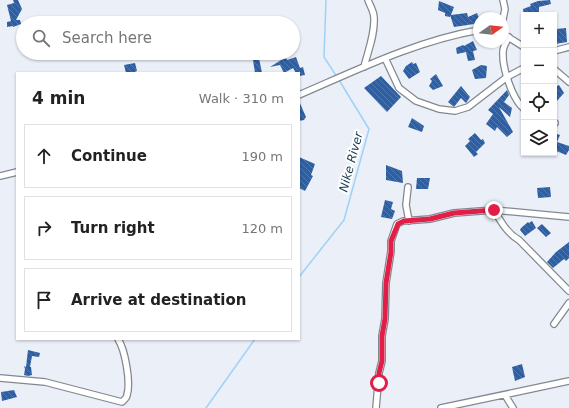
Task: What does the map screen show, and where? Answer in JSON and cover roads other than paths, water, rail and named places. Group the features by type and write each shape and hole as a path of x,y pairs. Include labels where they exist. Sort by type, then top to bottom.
{"street":[{"path":"364,67 374,30 373,10 368,0"},
{"path":"503,0 504,12"},
{"path":"300,95 385,58 441,38 473,31"},
{"path":"509,38 521,45"},
{"path":"557,50 569,47"},
{"path":"503,48 503,62 519,105 521,107"},
{"path":"385,58 399,88 416,101 439,109 455,111 468,107 508,77 521,70"},
{"path":"557,72 569,82"},
{"path":"0,176 16,172"},
{"path":"408,186 406,205 409,221"},
{"path":"494,210 511,235 519,240 569,291"},
{"path":"376,408 379,373 382,361 382,336 385,319 386,283 391,252 391,241 398,224 409,221 430,219 454,213 494,210 526,212 569,218"},
{"path":"554,324 569,303"},
{"path":"0,378 45,382 122,402 128,396 128,381 122,346 119,340"},
{"path":"441,408 569,381"},
{"path":"505,395 513,408"}],"waterway":[{"name":"Nike River","path":"326,0 324,57 337,77"},
{"name":"Nike River","path":"300,276 344,220 369,129 339,80"},
{"name":"Nike River","path":"206,408 254,340"}]}
